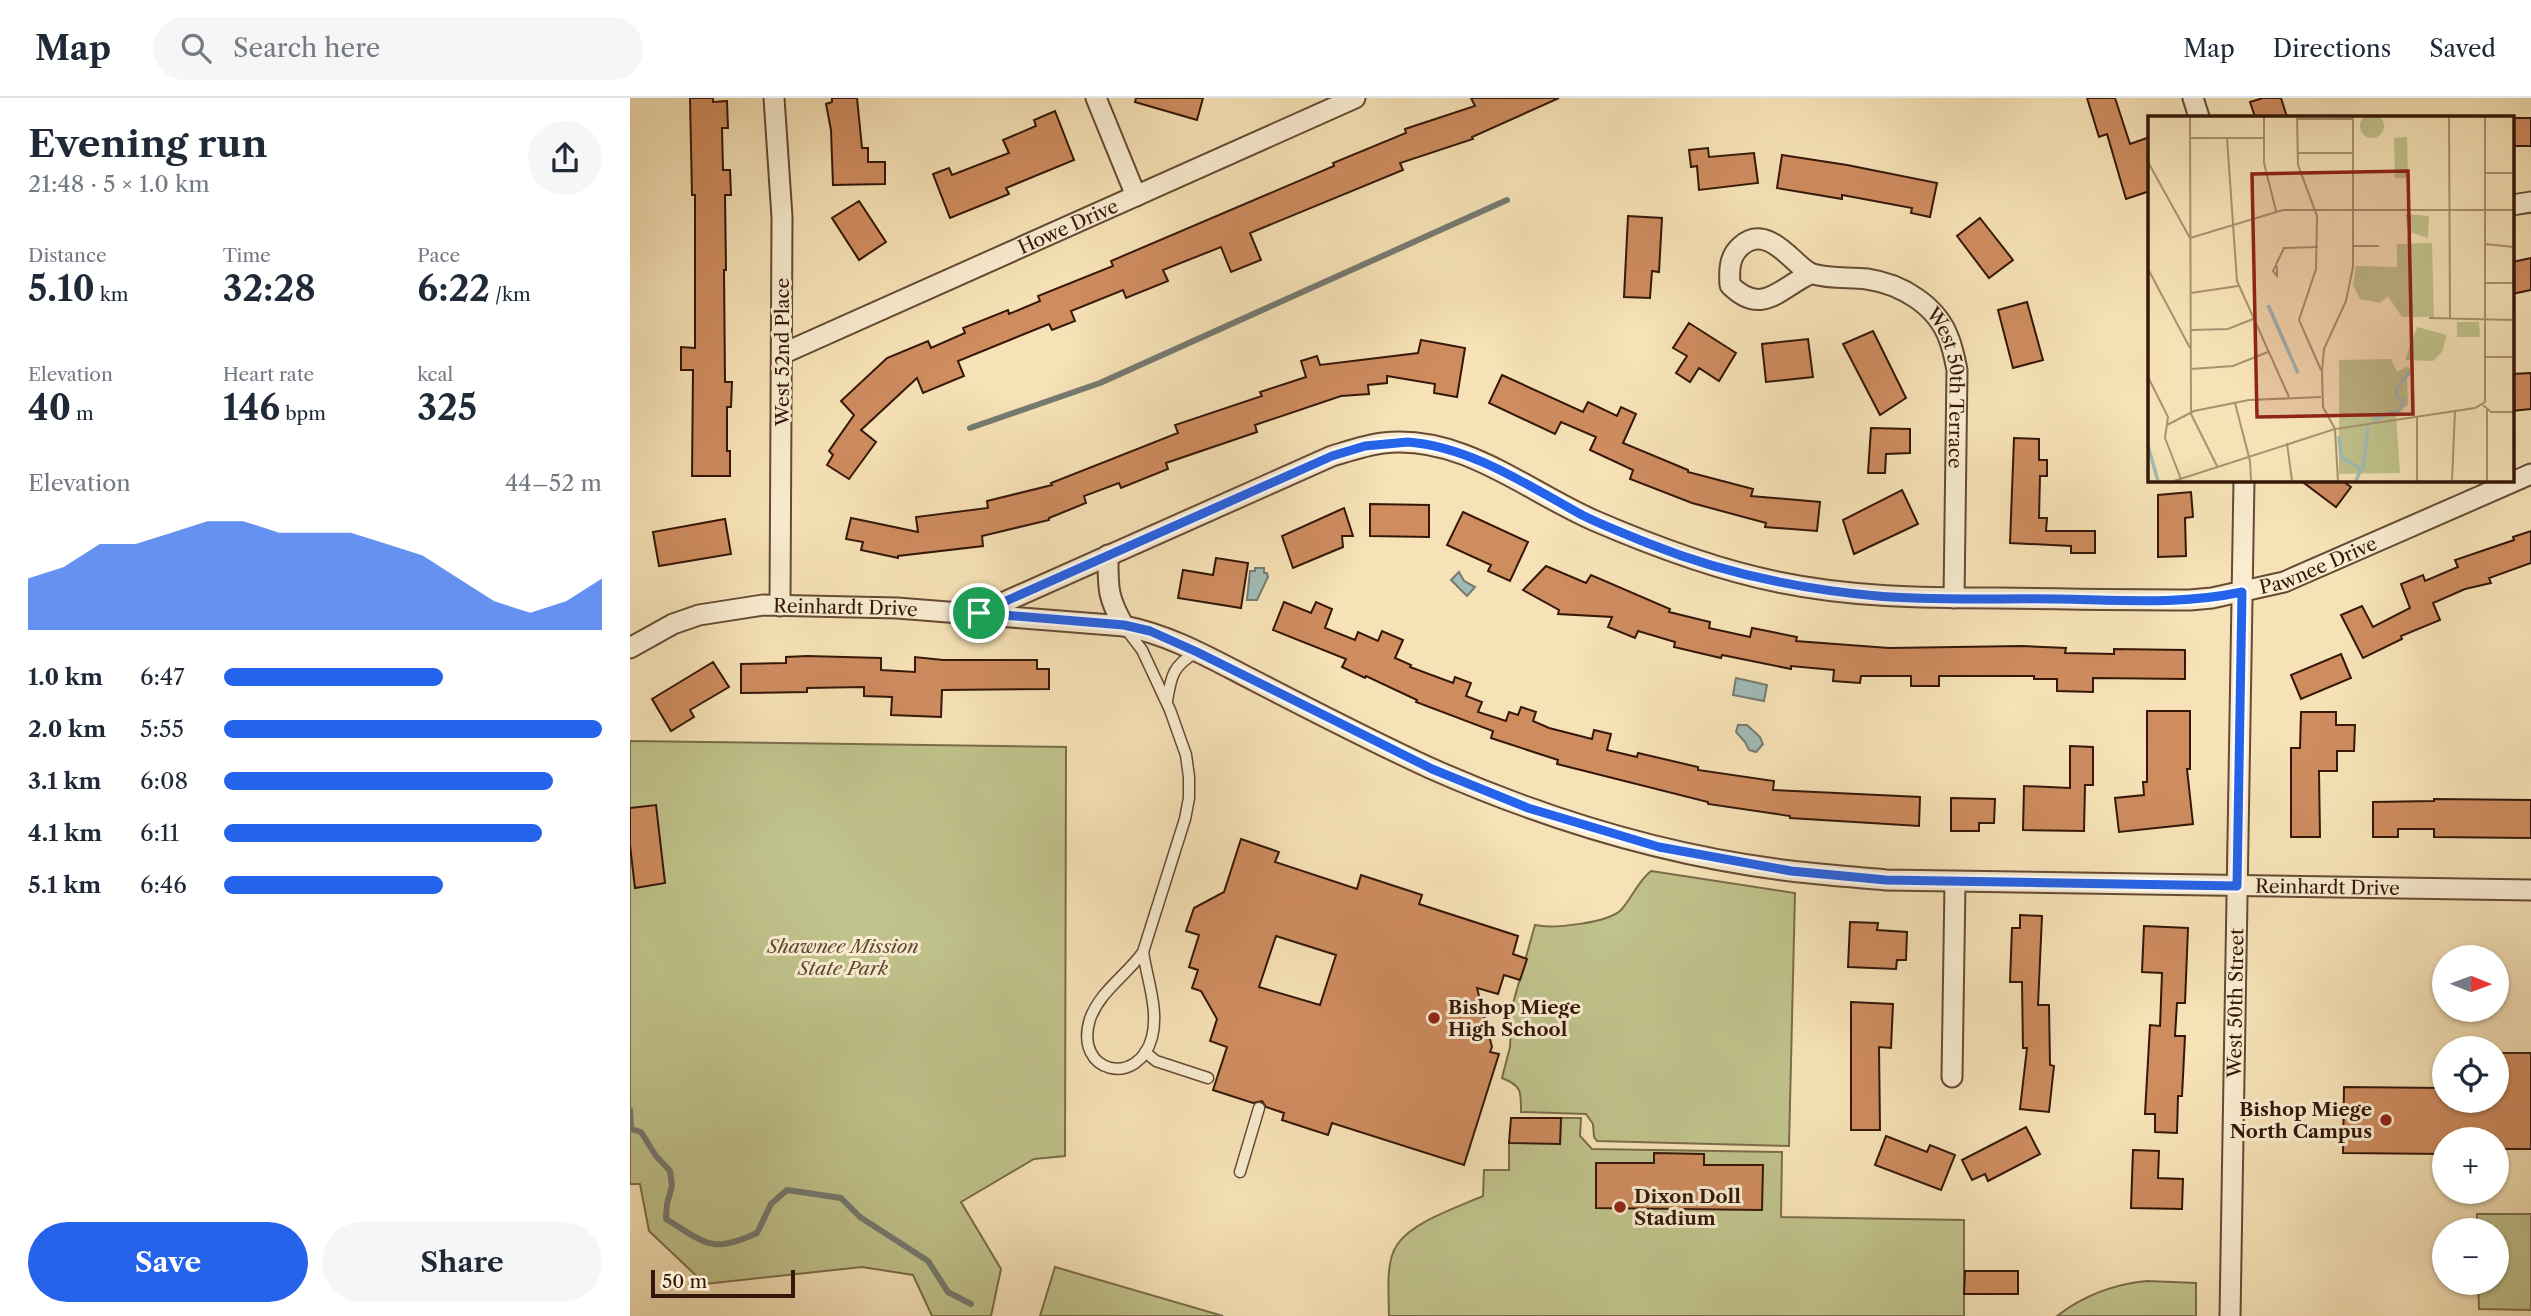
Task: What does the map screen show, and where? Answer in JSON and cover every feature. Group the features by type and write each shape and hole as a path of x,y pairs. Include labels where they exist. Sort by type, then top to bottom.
{"street":[{"name":"West 52nd Place","path":"774,98 782,217 780,606"},
{"path":"1097,98 1136,196"},
{"name":"Howe Drive","path":"782,354 1355,98"},
{"path":"2193,98 2199,116"},
{"name":"West 50th Terrace","path":"1810,274 1867,279 1895,287 1916,297 1936,315 1949,337 1957,370 1954,598"},
{"name":"Pawnee Drive","path":"979,613 1332,456 1365,446 1408,442 1453,450 1498,470 1587,517 1652,545 1711,565 1778,582 1879,596 2190,600 2242,592 2284,582 2531,474"},
{"name":"West 50th Street","path":"2230,1316 2244,481"},
{"path":"1108,555 1108,584 1112,606 1124,625"},
{"name":"Reinhardt Drive","path":"630,648 673,624 699,615 738,608 780,606 897,608 1124,625 1150,631 1197,652 1432,769 1528,808 1659,847 1791,871 1886,880 2531,890"},
{"path":"1952,1077 1955,883"}],"lane":[{"path":"1124,625 1142,650 1186,755 1189,798 1185,819 1143,952 1099,1002 1090,1019 1087,1037 1090,1054 1101,1066 1112,1070 1124,1068 1139,1059 1152,1037 1153,1019 1143,952"},
{"path":"1166,702 1171,677 1182,660 1197,652"},
{"path":"1145,1052 1156,1061 1208,1078"},
{"path":"1240,1172 1259,1108"}],"green space":[{"name":"Shawnee Mission State Park","path":"630,741 1066,747 1065,1156 1034,1159 961,1202 1001,1269 991,1316 932,1316 913,1275 862,1267 705,1284 649,1231 640,1184 630,1184"},
{"path":"1651,871 1795,893 1789,1146 1597,1141 1593,1124 1586,1114 1521,1112 1519,1090 1502,1078 1510,1047 1512,1007 1535,925 1580,924 1614,915 1621,910"},
{"name":"Dixon Doll Stadium","path":"1561,1118 1581,1118 1580,1136 1592,1149 1782,1152 1781,1217 1964,1220 1964,1316 1389,1316 1388,1279 1397,1245 1424,1222 1483,1196 1484,1170 1509,1170 1509,1143 1560,1143"},
{"path":"2477,1214 2531,1214 2531,1310 2479,1309 2478,1295 2509,1295 2509,1218 2477,1218"},
{"path":"1055,1267 1223,1316 1040,1316"},
{"path":"2147,1281 2196,1283 2196,1316 2057,1316 2100,1292"}],"water":[{"path":"1255,568 1264,568 1268,577 1257,600 1247,600 1250,571 1255,571"},
{"path":"1459,572 1464,581 1475,587 1467,596 1451,580"},
{"path":"1736,678 1767,685 1764,701 1733,695"},
{"path":"1738,725 1747,725 1760,737 1763,744 1756,752 1749,750 1736,732"}],"building":[{"path":"690,98 713,98 713,102 727,101 728,128 722,128 723,170 730,170 731,195 725,195 724,270 725,382 732,382 731,407 727,407 730,476 692,476 693,370 681,370 681,347 695,348 695,195 692,195"},
{"path":"832,98 857,98 862,148 868,148 868,162 885,162 885,184 833,185 831,130 826,104 832,102"},
{"path":"1136,98 1203,98 1197,120 1135,102"},
{"path":"1471,98 1559,98 1472,137 1473,139 1400,163 1403,170 1250,233 1261,260 1231,272 1221,247 1163,270 1168,281 1126,298 1123,290 1071,311 1075,321 1052,330 1049,324 958,361 964,376 923,393 917,378 861,430 876,442 849,479 827,465 833,455 829,451 854,415 841,401 887,358 928,341 931,348 965,333 963,328 1040,301 1038,296 1113,266 1111,261 1334,166 1333,163 1406,133 1405,129 1475,106"},
{"path":"2087,98 2115,98 2130,144 2148,138 2148,192 2126,199 2107,134 2099,137"},
{"path":"2263,98 2281,98 2287,116 2255,116 2250,102"},
{"path":"1055,111 1074,160 1006,188 1009,194 950,218 933,174 949,168 952,175 1009,153 1003,140 1036,126 1034,120"},
{"path":"2514,118 2531,118 2531,146 2514,146"},
{"path":"1708,148 1709,157 1754,153 1758,183 1699,190 1697,166 1691,167 1689,150"},
{"path":"1782,155 1937,183 1930,217 1911,213 1912,208 1842,195 1842,199 1777,188"},
{"path":"859,201 886,242 859,260 832,218"},
{"path":"1628,216 1662,218 1659,272 1652,271 1650,298 1624,297"},
{"path":"1980,218 2013,260 1989,278 1957,236"},
{"path":"2531,258 2531,290 2514,294 2514,262"},
{"path":"2027,302 2043,360 2013,368 1998,310"},
{"path":"1689,323 1736,353 1719,381 1699,368 1690,382 1676,373 1687,356 1673,348"},
{"path":"1873,331 1906,398 1880,415 1843,344"},
{"path":"1808,339 1813,377 1766,382 1762,344"},
{"path":"1421,340 1465,348 1457,397 1434,393 1435,384 1387,376 1387,383 1368,385 1369,394 1341,396 1255,425 1257,432 1166,463 1168,469 1121,488 1119,483 1084,496 1086,503 1049,520 982,536 983,546 898,558 861,550 863,542 846,539 851,518 918,532 916,517 988,508 987,501 1052,485 1051,483 1178,433 1175,425 1262,396 1260,392 1306,377 1301,361 1317,356 1320,365 1418,353"},
{"path":"2531,373 2531,409 2514,411 2514,374"},
{"path":"1502,375 1583,412 1588,402 1617,416 1621,407 1636,414 1623,443 1688,472 1753,489 1751,496 1820,502 1817,531 1765,527 1766,523 1692,503 1630,479 1633,470 1590,450 1596,437 1561,422 1555,434 1489,403"},
{"path":"1871,428 1910,429 1910,453 1886,454 1885,473 1868,473"},
{"path":"2014,438 2039,439 2039,460 2047,460 2047,476 2040,476 2039,518 2047,518 2046,531 2095,531 2095,553 2071,553 2071,546 2010,543"},
{"path":"2301,481 2342,481 2351,487 2336,507"},
{"path":"1902,490 1918,524 1854,554 1843,520"},
{"path":"2191,492 2193,517 2185,518 2186,556 2158,557 2158,495"},
{"path":"1370,504 1429,505 1429,537 1370,536"},
{"path":"1344,508 1353,536 1342,536 1343,547 1293,568 1282,536"},
{"path":"1463,512 1528,542 1510,581 1488,571 1491,565 1447,545"},
{"path":"725,519 731,554 659,566 653,532"},
{"path":"2531,531 2531,563 2489,578 2491,583 2465,589 2433,603 2440,620 2401,636 2402,639 2363,658 2341,615 2362,606 2373,627 2410,608 2401,584 2423,575 2425,581 2458,567 2455,560 2514,540 2513,537"},
{"path":"1216,558 1248,563 1241,608 1178,598 1183,570 1213,575"},
{"path":"1546,566 1586,583 1591,575 1670,609 1669,612 1710,622 1709,628 1750,637 1752,628 1797,637 1796,641 1889,648 2022,646 2066,648 2065,653 2114,654 2114,649 2185,650 2185,679 2093,678 2093,692 2057,691 2057,679 2034,679 2034,676 1939,676 1939,686 1911,686 1911,676 1861,676 1860,683 1833,681 1834,670 1791,666 1791,669 1722,655 1721,658 1674,647 1675,642 1638,631 1635,638 1608,627 1612,617 1558,614 1559,610 1523,590"},
{"path":"1284,602 1311,613 1316,602 1332,609 1325,628 1355,640 1358,632 1378,641 1382,631 1403,640 1395,658 1411,665 1410,667 1453,683 1455,677 1471,683 1466,696 1482,702 1478,712 1506,721 1509,712 1518,715 1521,707 1536,712 1533,721 1549,728 1592,739 1594,730 1611,734 1607,750 1637,757 1638,753 1698,767 1698,770 1774,781 1773,790 1920,797 1919,826 1790,818 1708,804 1557,764 1558,760 1491,738 1493,731 1416,702 1417,700 1342,667 1346,659 1273,630"},
{"path":"2341,654 2351,678 2301,699 2291,675"},
{"path":"786,657 881,658 881,670 915,672 915,657 943,660 1037,660 1037,669 1049,669 1049,689 942,690 941,717 891,715 892,697 864,696 864,687 807,688 807,692 741,693 741,664 786,663"},
{"path":"713,662 729,687 690,710 694,717 671,731 652,699"},
{"path":"2147,711 2190,711 2190,769 2187,769 2193,824 2119,832 2115,798 2144,795 2143,782 2147,782"},
{"path":"2301,712 2336,712 2336,725 2355,725 2354,751 2337,751 2337,771 2319,771 2320,837 2291,837 2291,748 2300,748"},
{"path":"2070,746 2093,747 2093,785 2085,785 2084,831 2023,830 2024,786 2070,788"},
{"path":"1951,798 1995,799 1994,823 1979,823 1979,831 1951,831"},
{"path":"2434,799 2531,800 2531,838 2434,837 2434,829 2398,829 2398,837 2373,837 2373,802"},
{"path":"656,805 665,883 635,888 630,845 630,808"},
{"name":"Bishop Miege High School","path":"1241,839 1279,852 1275,862 1357,889 1361,875 1422,895 1419,904 1518,936 1513,954 1527,959 1520,980 1504,975 1498,994 1477,988 1492,1047 1490,1052 1499,1054 1464,1165 1332,1123 1328,1135 1282,1120 1284,1113 1266,1107 1262,1101 1253,1103 1213,1090 1227,1047 1210,1041 1217,1019 1201,991 1192,988 1198,970 1189,967 1199,935 1186,931 1194,908 1224,892","holes":["1276,936 1336,955 1320,1005 1259,987"]},
{"path":"2020,915 2042,916 2038,1005 2049,1005 2050,1065 2054,1066 2049,1112 2020,1109 2027,1048 2023,1048 2022,982 2010,982 2012,928 2020,928"},
{"path":"1850,922 1878,923 1877,930 1907,932 1906,960 1897,960 1896,969 1848,967"},
{"path":"2144,926 2188,928 2185,1003 2177,1003 2175,1036 2185,1036 2177,1133 2155,1132 2155,1114 2145,1114 2150,1025 2160,1026 2162,973 2142,972"},
{"path":"1851,1002 1893,1004 1891,1048 1879,1047 1880,1130 1851,1130"},
{"path":"2509,1053 2531,1053 2531,1149 2509,1149 2509,1127 2432,1127 2432,1154 2343,1153 2344,1087 2432,1088 2432,1113 2509,1113"},
{"path":"1511,1118 1561,1118 1560,1144 1509,1143"},
{"path":"2026,1127 2040,1154 1988,1181 1985,1174 1972,1180 1962,1160"},
{"path":"1886,1136 1927,1152 1930,1145 1955,1155 1941,1190 1875,1165"},
{"path":"2133,1150 2159,1151 2158,1178 2183,1179 2182,1209 2131,1208"},
{"path":"1654,1153 1704,1154 1704,1165 1763,1165 1762,1210 1596,1208 1596,1163 1654,1163"},
{"path":"1965,1271 2018,1271 2018,1294 1964,1294"}],"waterway":[{"path":"970,428 1100,383 1507,200"},
{"path":"630,1110 631,1129 641,1132 656,1156 670,1171 672,1186 666,1219 691,1235 719,1244 757,1233 771,1204 787,1190 841,1198 860,1217 928,1261 948,1292 971,1304"}],"place":[{"name":"Bishop Miege High School","path":"1434,1018"},
{"name":"Bishop Miege North Campus","path":"2386,1120"},
{"name":"Dixon Doll Stadium","path":"1620,1207"}],"route":[{"path":"1408,442 1453,450 1498,470 1587,517 1652,545 1711,565 1822,590 1879,596 2190,600 2242,592 2237,886 1886,880 1791,871 1659,847 1528,808 1432,769 1150,631 1124,625 979,613 1332,456 1365,446 1408,442"}]}
